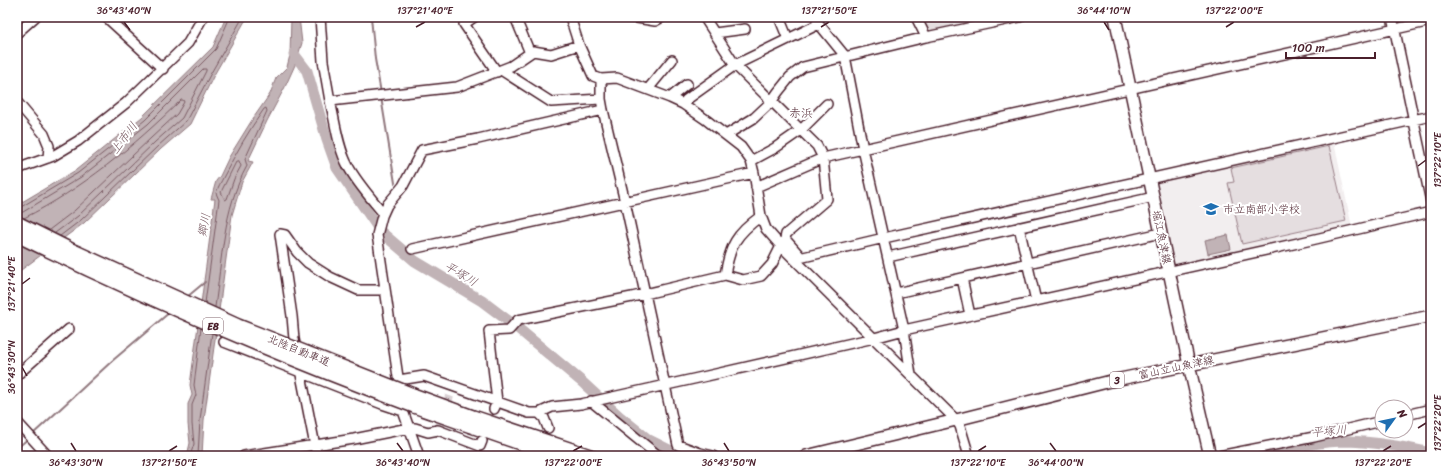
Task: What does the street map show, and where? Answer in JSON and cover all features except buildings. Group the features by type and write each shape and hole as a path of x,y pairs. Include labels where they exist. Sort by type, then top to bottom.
{"highway":[{"name":"北陸自動車道","path":"17,223 71,250 410,404 472,417 590,456"},
{"name":"北陸自動車道","path":"17,235 234,335 320,371 557,456"}],"main road":[{"name":"堀江魚津線","path":"1115,17 1189,365 1210,456"},
{"name":"富山立山魚津線","path":"806,456 1115,380 1431,316"}],"street":[{"path":"17,33 35,17"},
{"path":"106,17 163,68"},
{"path":"17,169 48,158 78,141 126,103 188,43 203,17"},
{"path":"320,17 323,61 330,101 342,151 347,166 382,215"},
{"path":"474,17 464,24 499,71 551,102 601,98"},
{"path":"515,17 530,53"},
{"path":"631,17 655,20 662,17"},
{"path":"704,17 735,64 771,102 817,146 823,158 827,198 786,234 785,240 798,258 874,338 956,420 960,426 969,456"},
{"path":"779,17 788,39"},
{"path":"916,17 926,37"},
{"path":"726,134 754,118 771,102 790,77 804,67 926,37 1020,17"},
{"path":"1392,17 1431,202"},
{"path":"573,18 579,45 593,76 601,80 617,78 683,104 726,134 740,147 751,161 761,216 766,229 781,246 798,258 1431,116"},
{"path":"683,104 686,100 735,64 788,39 817,21 845,56 904,330 912,375"},
{"path":"756,187 823,158 1431,21"},
{"path":"715,33 745,29"},
{"path":"330,101 457,87 511,66 533,51 551,54 579,45"},
{"path":"648,89 672,60"},
{"path":"601,80 603,110 625,202 655,343 666,384 678,445 713,456"},
{"path":"670,98 687,84"},
{"path":"17,102 44,134 49,146 48,158"},
{"path":"751,161 775,148 802,130 826,104"},
{"path":"419,456 409,428 410,404 398,380 377,235 382,215 387,205 404,186 422,150 478,139 603,110"},
{"path":"412,249 754,173"},
{"path":"888,257 1154,197"},
{"path":"398,380 424,376 496,406 529,413 540,413 552,407 591,401 970,315 1300,243 1431,212"},
{"path":"725,275 728,256 733,243 748,226 761,216"},
{"path":"1019,227 1036,301"},
{"path":"896,293 1161,233"},
{"path":"317,456 294,339 280,234 285,235 297,252 308,263 330,277 358,290 385,290"},
{"path":"496,406 489,331 509,330 518,320 645,294 725,275 743,280 761,276 772,264 781,246"},
{"path":"962,278 970,315"},
{"path":"17,375 69,329"},
{"path":"224,342 300,372 410,404"},
{"path":"591,401 656,454 661,456"},
{"path":"1414,413 1431,409"},
{"path":"540,413 548,428"},
{"path":"17,422 48,456"},
{"path":"1219,456 1374,423"},
{"path":"244,456 354,439 409,428 415,428 428,432 438,430 480,446 482,441"}],"shaded area":[{"path":"921,17 973,17 975,23 928,35"},
{"path":"1334,142 1352,227 1171,267 1155,181"},
{"path":"1329,146 1346,221 1242,244 1228,183 1234,182 1231,168"}],"water":[{"name":"上市川","path":"226,17 250,17 245,21 214,75 190,124 161,149 84,223 17,273 17,205 76,170 142,117 213,47"},
{"path":"291,17 299,17 302,43 295,65 285,87 248,161 253,162 242,182 232,215 204,420 202,456 187,456 190,443 188,404 192,395 190,385 215,199 211,199 216,181 229,157 270,94 276,78 287,67 290,55"},
{"path":"1228,235 1231,249 1208,254 1205,240"}],"waterway":[{"path":"371,17 375,59 381,93"},
{"name":"平塚川","path":"294,54 307,71 327,140 337,168 381,232 415,261 482,301 514,325 649,440 671,451 688,456"},
{"path":"381,97 395,183"},
{"path":"187,297 205,282"},
{"path":"32,435 112,361 170,312"},
{"path":"17,448 29,438"},
{"name":"平塚川","path":"1253,456 1289,448 1336,441 1369,442 1431,453"}],"tunnel":[{"path":"438,430 453,386"}],"place":[{"name":"市立南部小学校","path":"1211,209"}],"district":[{"name":"赤浜","path":"801,113"}],"water label":[{"name":"郷川","path":"204,225"}]}
